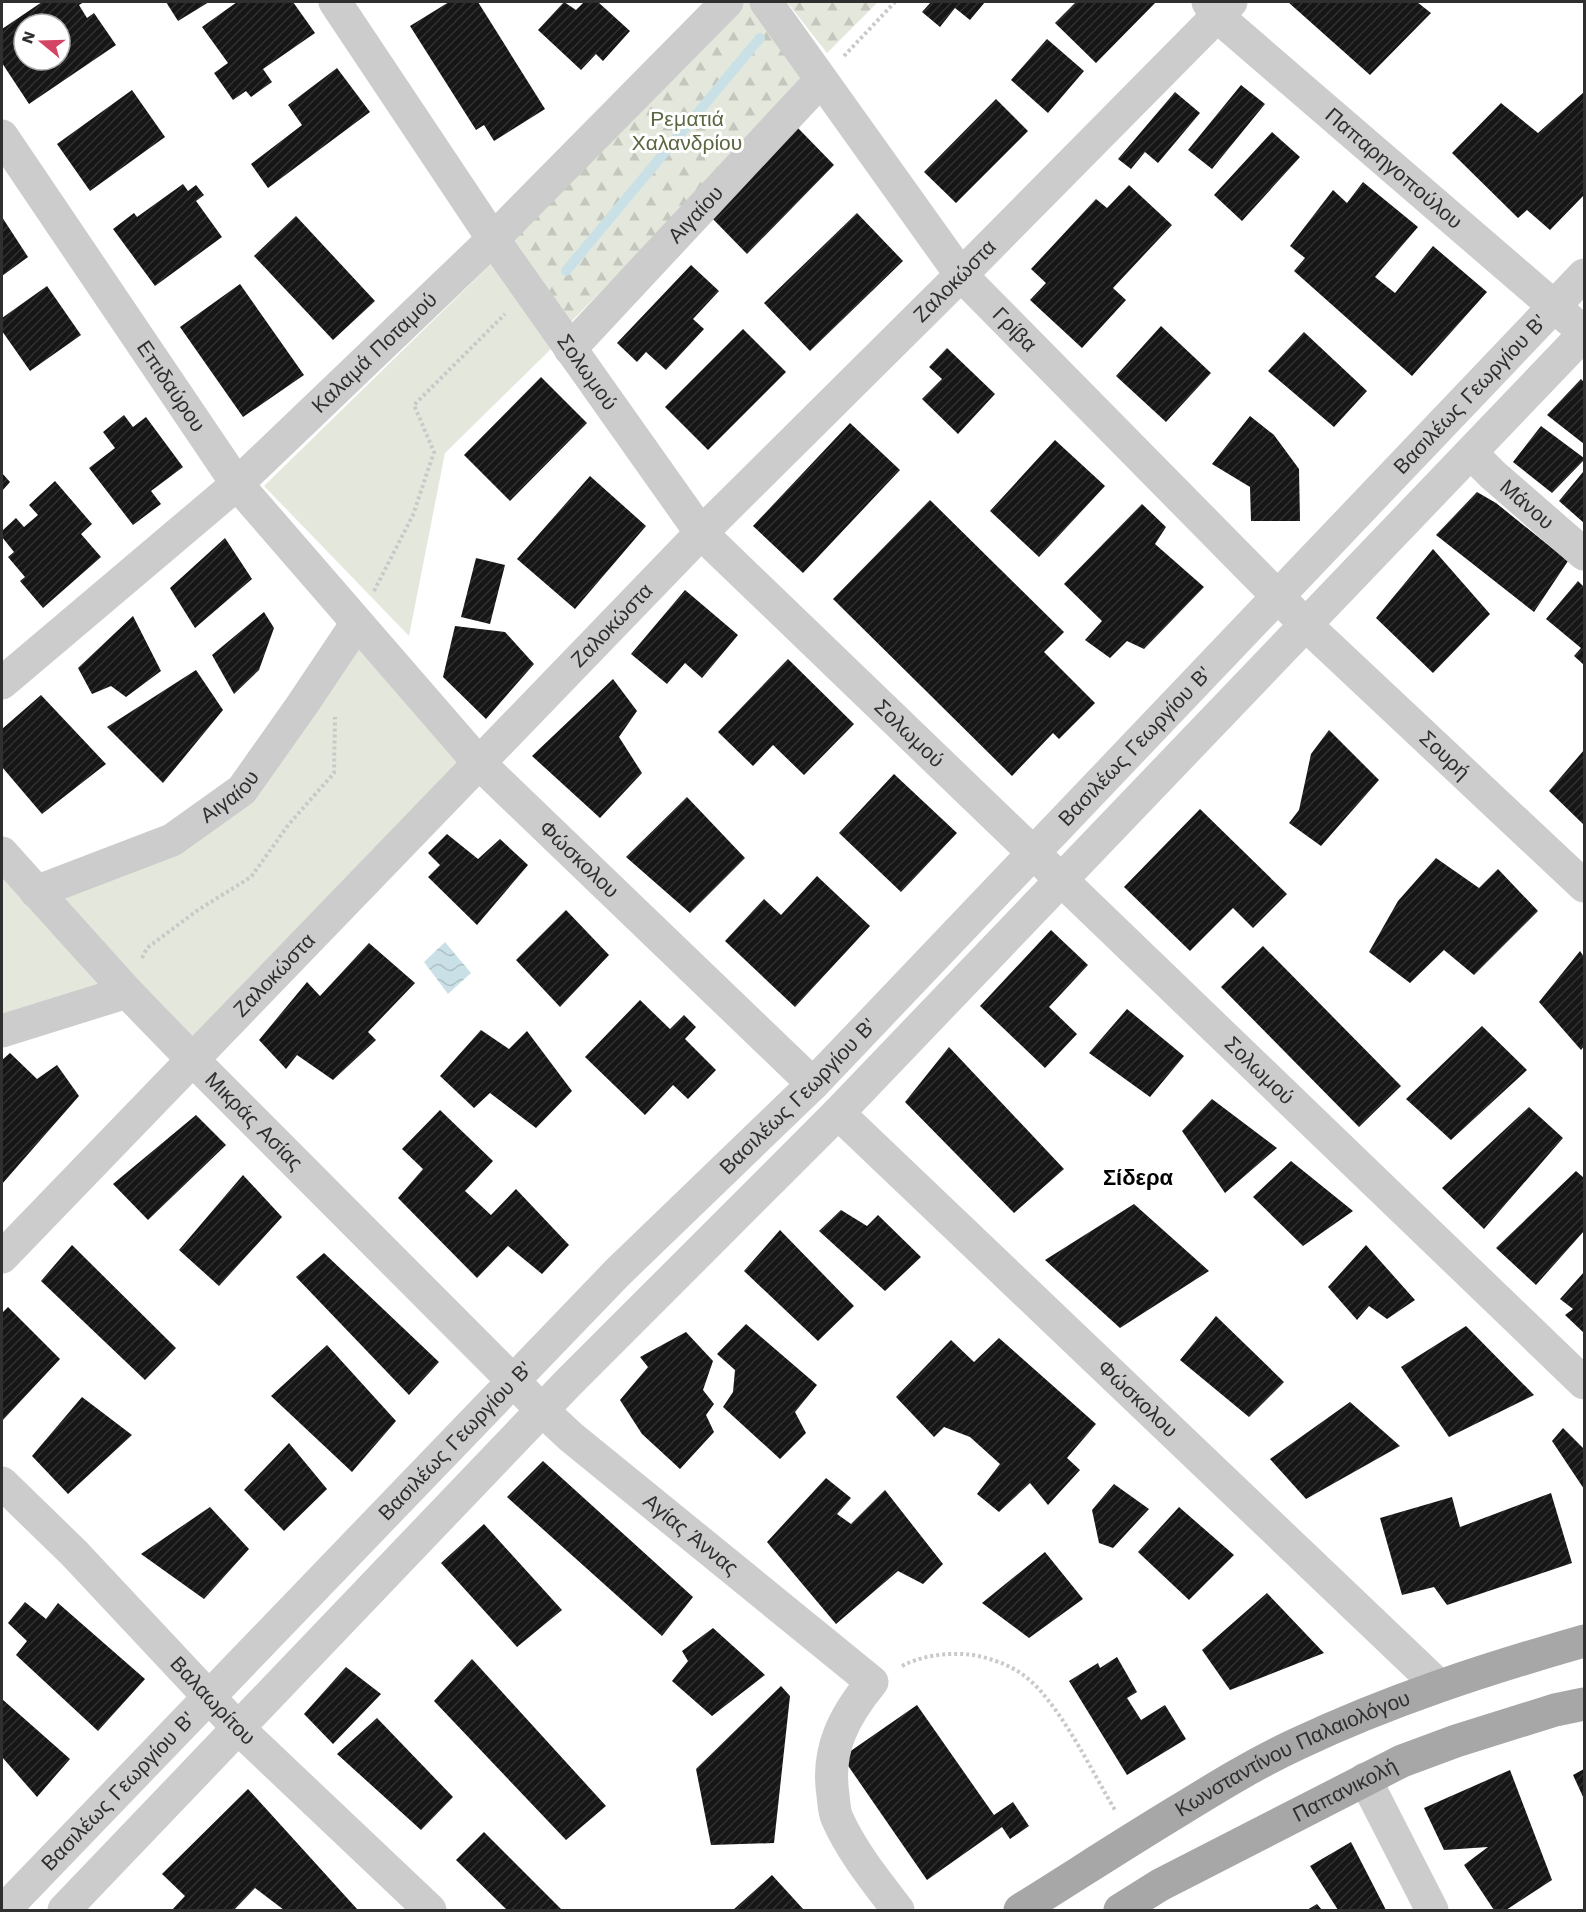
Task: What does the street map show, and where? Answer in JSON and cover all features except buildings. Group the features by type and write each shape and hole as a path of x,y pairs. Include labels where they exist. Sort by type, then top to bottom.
{"main road":[{"name":"Κωνσταντίνου Παλαιολόγου","path":"1020,1911 1224,1783 1295,1745 1438,1685 1584,1641"},
{"name":"Παπανικολή","path":"1120,1911 1160,1885 1402,1761 1456,1741 1555,1710 1584,1704"}],"street":[{"name":"Σολωμού","path":"335,2 493,239 701,533 1584,1383"},
{"name":"Καλαμά Ποταμού","path":"2,684 237,484 493,239 727,2"},
{"name":"Γρίβα","path":"766,2 961,275 1306,625"},
{"name":"Ζαλοκώστα","path":"2,1257 701,533 961,275 1219,6"},
{"name":"Παπαρηγοπούλου","path":"1219,6 1584,333"},
{"name":"Αιγαίου","path":"570,349 820,80"},
{"name":"Επιδαύρου","path":"2,136 237,484 357,622"},
{"name":"Βασιλέως Γεωργίου Β'","path":"4,1911 617,1272 813,1084 1584,276"},
{"name":"Βασιλέως Γεωργίου Β'","path":"64,1911 542,1410 838,1113 1584,333"},
{"name":"Μάνου","path":"1471,453 1584,555"},
{"name":"Αιγαίου","path":"36,892 172,840 242,790 357,622"},
{"name":"Φώσκολου","path":"357,622 479,763 813,1084"},
{"name":"Σουρή","path":"1306,625 1584,886"},
{"name":"Μικράς Ασίας","path":"2,853 127,992 513,1382"},
{"path":"2,1031 127,992"},
{"name":"Φώσκολου","path":"838,1113 1438,1685"},
{"name":"Αγίας Άννας","path":"513,1382 571,1437 872,1682"},
{"name":"Βαλαωρίτου","path":"2,1483 74,1553 239,1729 430,1911"},
{"path":"872,1682 856,1702 837,1737 830,1776 836,1815 854,1851 898,1911"},
{"path":"1365,1779 1432,1911"}],"path":[{"path":"820,80 895,2"},
{"path":"357,622 413,515 434,452 414,405 529,290"},
{"path":"127,992 147,948 198,910 251,878 289,824 334,772 336,706"},
{"path":"872,1682 915,1659 955,1653 992,1658 1021,1672 1044,1694 1061,1719 1132,1839"}],"green space":[{"name":"Ρεματιά Χαλανδρίου","path":"741,2 753,2 808,80 566,327 509,241"},
{"path":"787,2 878,2 827,53"},
{"path":"494,261 554,346 445,453 409,636 264,486"},
{"path":"357,623 479,763 191,1039 57,897 243,791"},
{"path":"2,876 99,986 2,1016"}],"water":[{"path":"445,942 471,973 448,994 424,962"}],"waterway":[{"path":"566,271 760,38"}],"district":[{"name":"Σίδερα","path":"1138,1177"}]}
